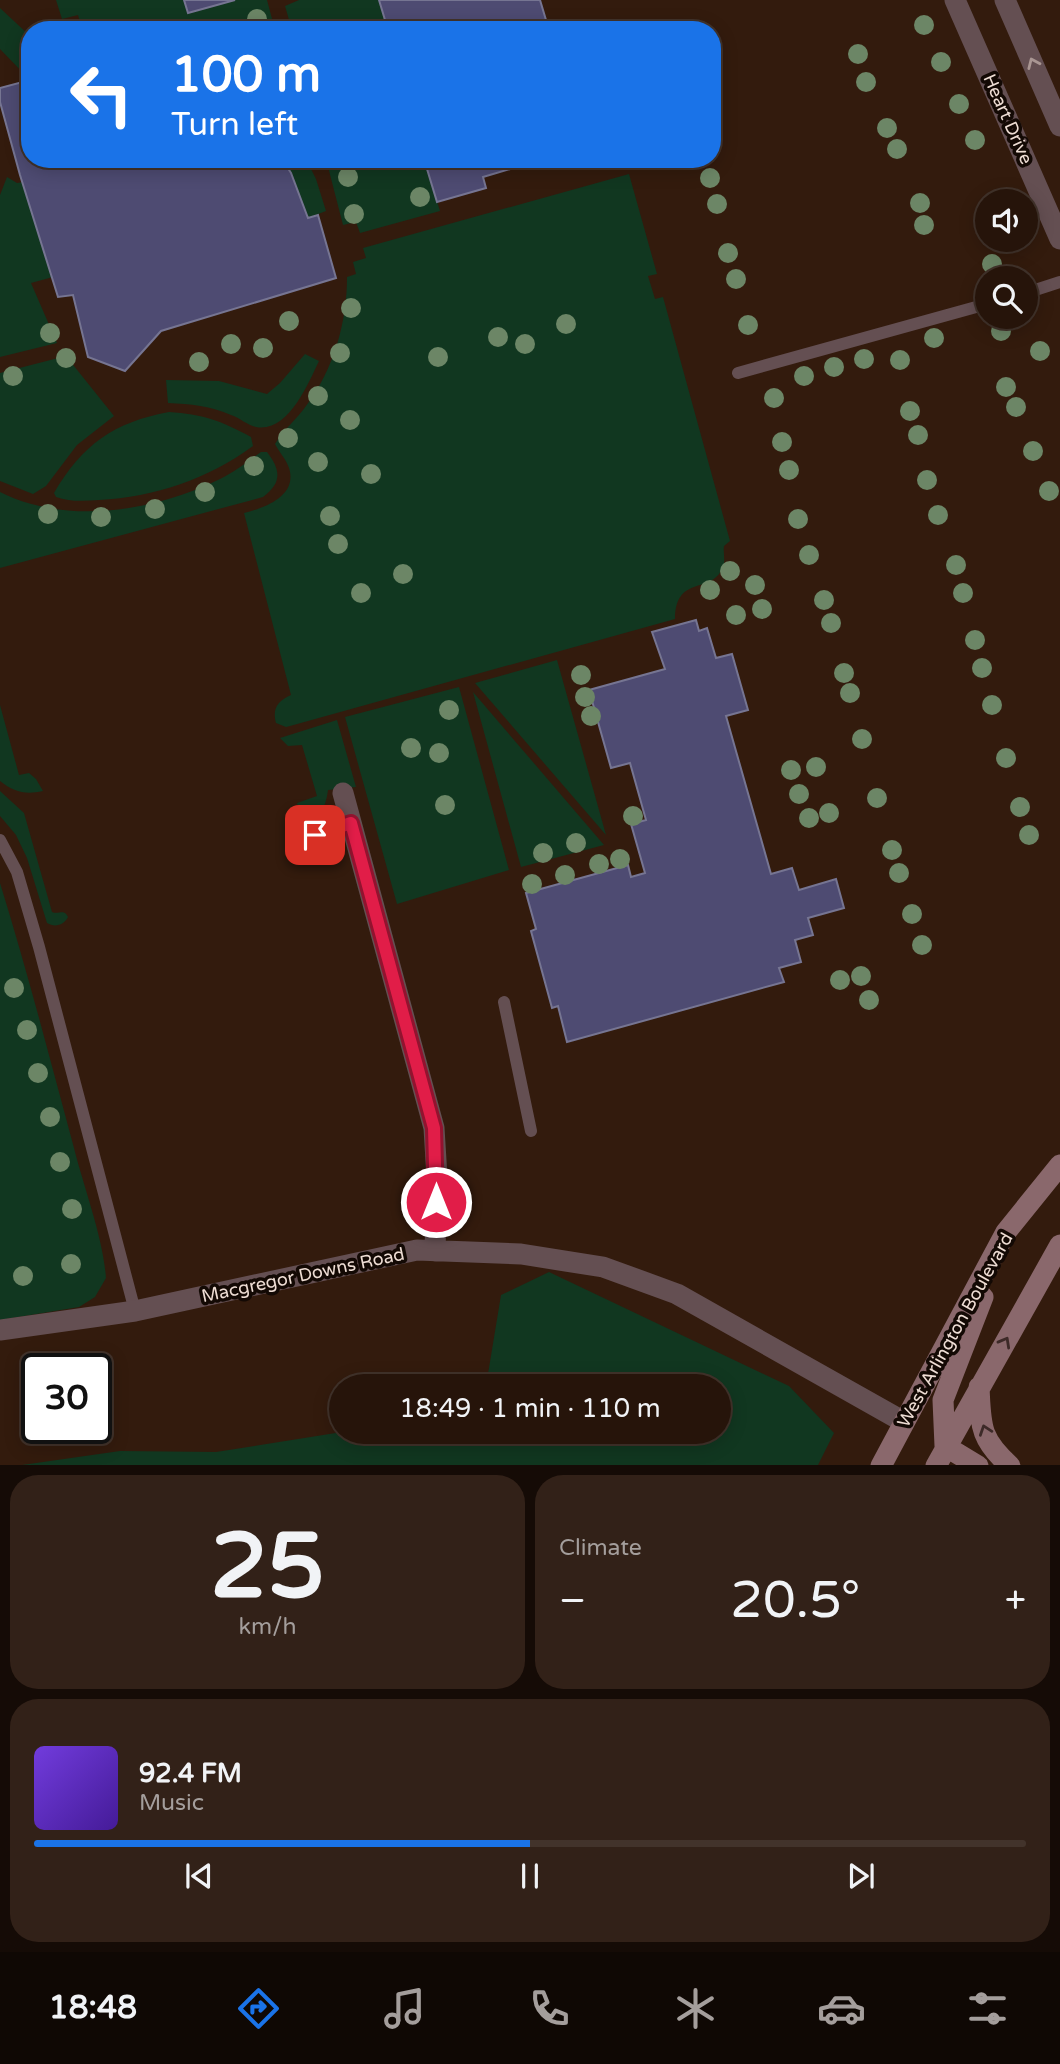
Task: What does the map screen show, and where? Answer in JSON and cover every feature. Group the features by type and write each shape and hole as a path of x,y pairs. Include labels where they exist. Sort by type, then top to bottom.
{"main road":[{"name":"West Arlington Boulevard","path":"881,1465 1006,1232 1060,1165"},
{"path":"940,1456 943,1400 968,1342 1006,1232"},
{"path":"940,1456 1060,1245"},
{"path":"979,1386 981,1424 992,1450 1010,1465"},
{"path":"940,1456 978,1465"}],"street":[{"name":"Heart Drive","path":"955,0 1060,239"},
{"path":"1005,0 1060,126"},
{"path":"343,793 434,1128 437,1177 435,1251"},
{"name":"Macgregor Downs Road","path":"0,1329 135,1311 417,1250 521,1254 603,1267 677,1294 904,1422"}],"lane":[{"path":"1038,289 1060,282"},
{"path":"738,373 975,307"},
{"path":"297,841 351,823"},
{"path":"0,840 18,872 135,1311"},
{"path":"504,1002 531,1130"}],"green space":[{"path":"56,0 184,0 188,12 235,0 267,0 273,21 80,21 78,15 62,19"},
{"path":"299,0 379,0 385,21 289,21 285,6"},
{"path":"0,8 21,28 21,71 0,49"},
{"path":"288,168 310,168 326,211 308,218"},
{"path":"328,168 427,168 440,211 360,233 356,222 343,225"},
{"path":"629,174 657,274 648,276 655,299 663,297 730,541 724,546 724,564 719,574 682,595 677,604 675,619 290,726 276,723 277,706 291,695 244,513 269,504 289,486 289,468 275,444 316,392 331,361 345,311 347,277 356,274 353,262 366,258 363,248"},
{"path":"7,177 17,183 23,182 53,277 31,283 57,343 0,357 0,195"},
{"path":"305,354 319,361 309,382 287,415 267,427 256,427 234,416 208,408 168,403 166,380 219,381 267,394"},
{"path":"66,356 114,416 77,445 46,486 33,494 0,481 0,373"},
{"path":"169,412 192,414 221,423 251,437 253,446 199,477 160,490 94,500 56,497 54,493 65,476 101,438 132,422"},
{"path":"261,452 267,452 277,470 274,487 263,497 0,568 0,492 26,503 54,509 111,510 139,506 194,490 220,479"},
{"path":"557,660 606,835 475,683"},
{"path":"459,687 509,870 397,904 345,717"},
{"path":"473,692 604,845 521,867"},
{"path":"0,705 19,775 29,773 43,791 20,792 0,781"},
{"path":"337,720 356,787 328,790 322,810 305,820 301,817 297,803 317,796 302,745 288,746 280,738"},
{"path":"0,791 24,813 52,912 63,912 68,917 62,924 47,923 27,858 16,835 0,816"},
{"path":"0,883 97,1229 106,1278 95,1297 79,1307 0,1320"},
{"path":"549,1272 789,1386 834,1433 818,1465 22,1465 120,1451 216,1452 329,1434 329,1444 731,1444 731,1374 488,1374 501,1295"}],"building":[{"path":"184,0 235,0 188,13"},
{"path":"379,0 540,0 546,21 385,21"},
{"path":"21,82 21,168 288,168 308,218 318,215 336,278 161,331 125,371 88,357 73,295 58,297 20,175 0,102 0,88"},
{"path":"427,168 514,168 483,177 486,188 437,202"},
{"path":"696,620 699,631 707,628 716,658 732,654 748,710 726,716 771,874 792,868 799,890 836,879 844,908 808,918 813,935 795,940 801,962 779,968 784,982 567,1042 558,1006 552,1008 531,931 536,929 526,893 628,865 631,877 645,873 631,824 646,820 630,763 611,768 589,690 665,669 652,632"}],"route":[{"path":"315,835 351,823 434,1128 436,1202"}]}
